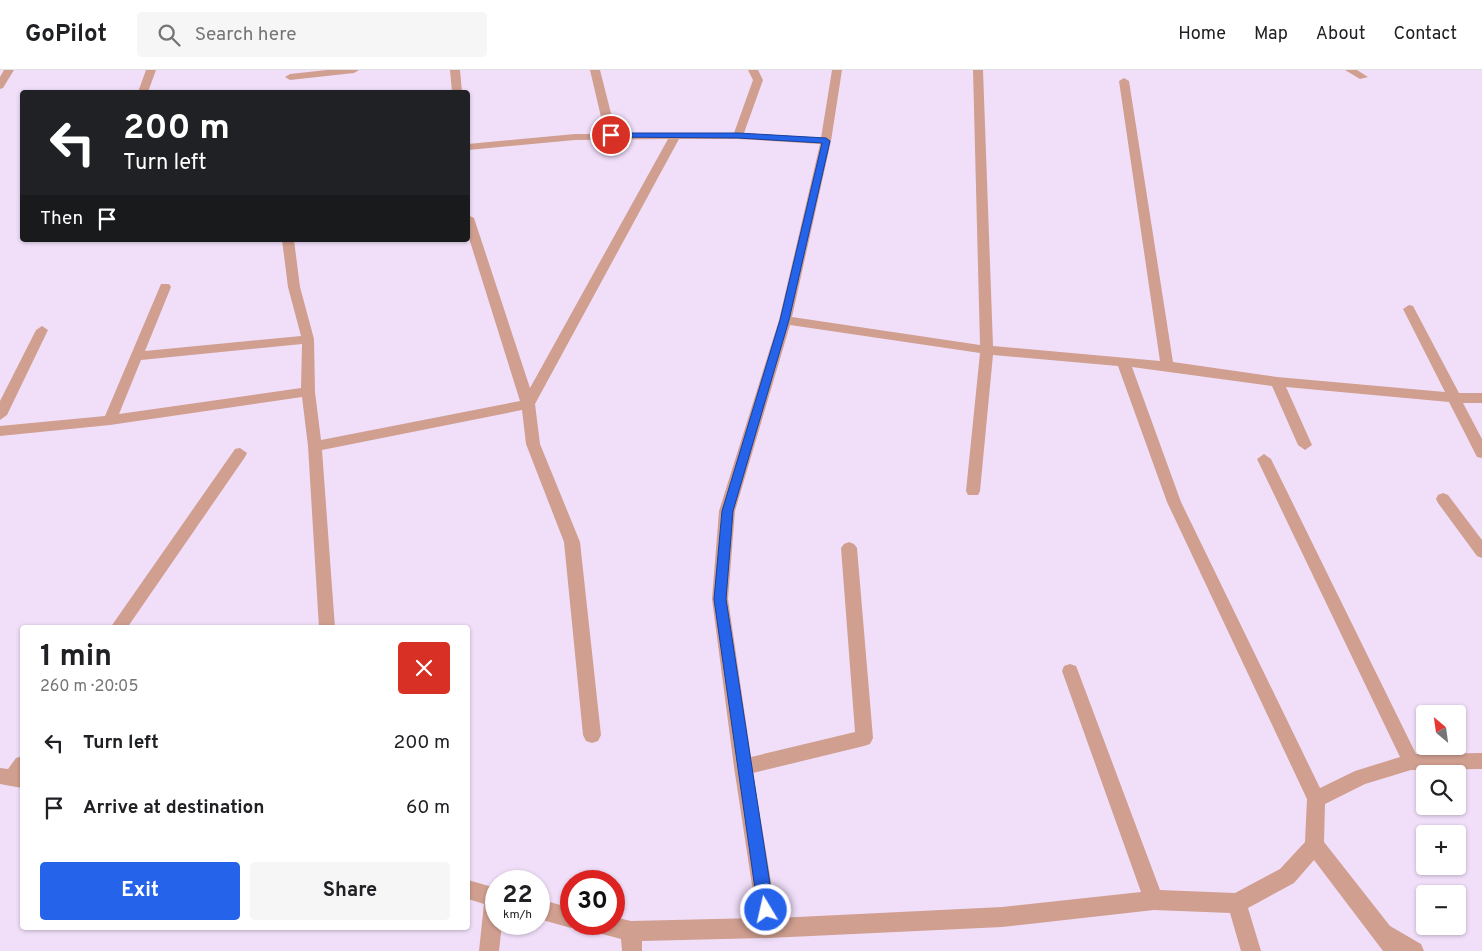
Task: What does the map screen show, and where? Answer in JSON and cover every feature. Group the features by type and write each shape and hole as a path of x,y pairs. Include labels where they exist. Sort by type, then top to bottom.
{"street":[{"path":"0,86 8,70"},
{"path":"144,90 151,70"},
{"path":"290,78 354,70"},
{"path":"455,70 457,90"},
{"path":"595,70 611,135"},
{"path":"738,136 758,80 753,70"},
{"path":"769,928 743,767 720,599 727,511 784,320 826,141 837,70"},
{"path":"973,491 987,350 978,70"},
{"path":"1350,70 1363,77"},
{"path":"1124,81 1168,366"},
{"path":"470,147 611,135 738,136 826,141"},
{"path":"528,404 675,136"},
{"path":"470,224 528,404 533,444 572,542 592,735"},
{"path":"288,242 294,287 308,340 308,392 315,446 326,625"},
{"path":"110,420 166,287"},
{"path":"1409,309 1482,453"},
{"path":"784,320 987,350 1168,366 1277,382 1454,398 1482,398"},
{"path":"0,415 42,330"},
{"path":"137,356 308,340"},
{"path":"625,930 769,928 1002,917 1154,900 1237,902 1287,876 1314,846 1316,799 1174,502 1123,362"},
{"path":"1277,382 1305,445"},
{"path":"0,431 110,420 308,392"},
{"path":"315,446 528,404"},
{"path":"120,625 240,454"},
{"path":"1264,459 1411,762"},
{"path":"1442,498 1482,552"},
{"path":"743,767 864,738 850,548"},
{"path":"1070,671 1154,900"},
{"path":"1316,799 1361,777 1411,762 1482,760"},
{"path":"1314,846 1396,951"},
{"path":"470,891 485,895"},
{"path":"1237,902 1251,951"},
{"path":"631,931 632,951"},
{"path":"1383,933 1414,951"},
{"path":"489,951 491,935"}],"route":[{"path":"611,135 738,136 826,141 784,320 727,511 720,599 743,767 766,910"}]}
